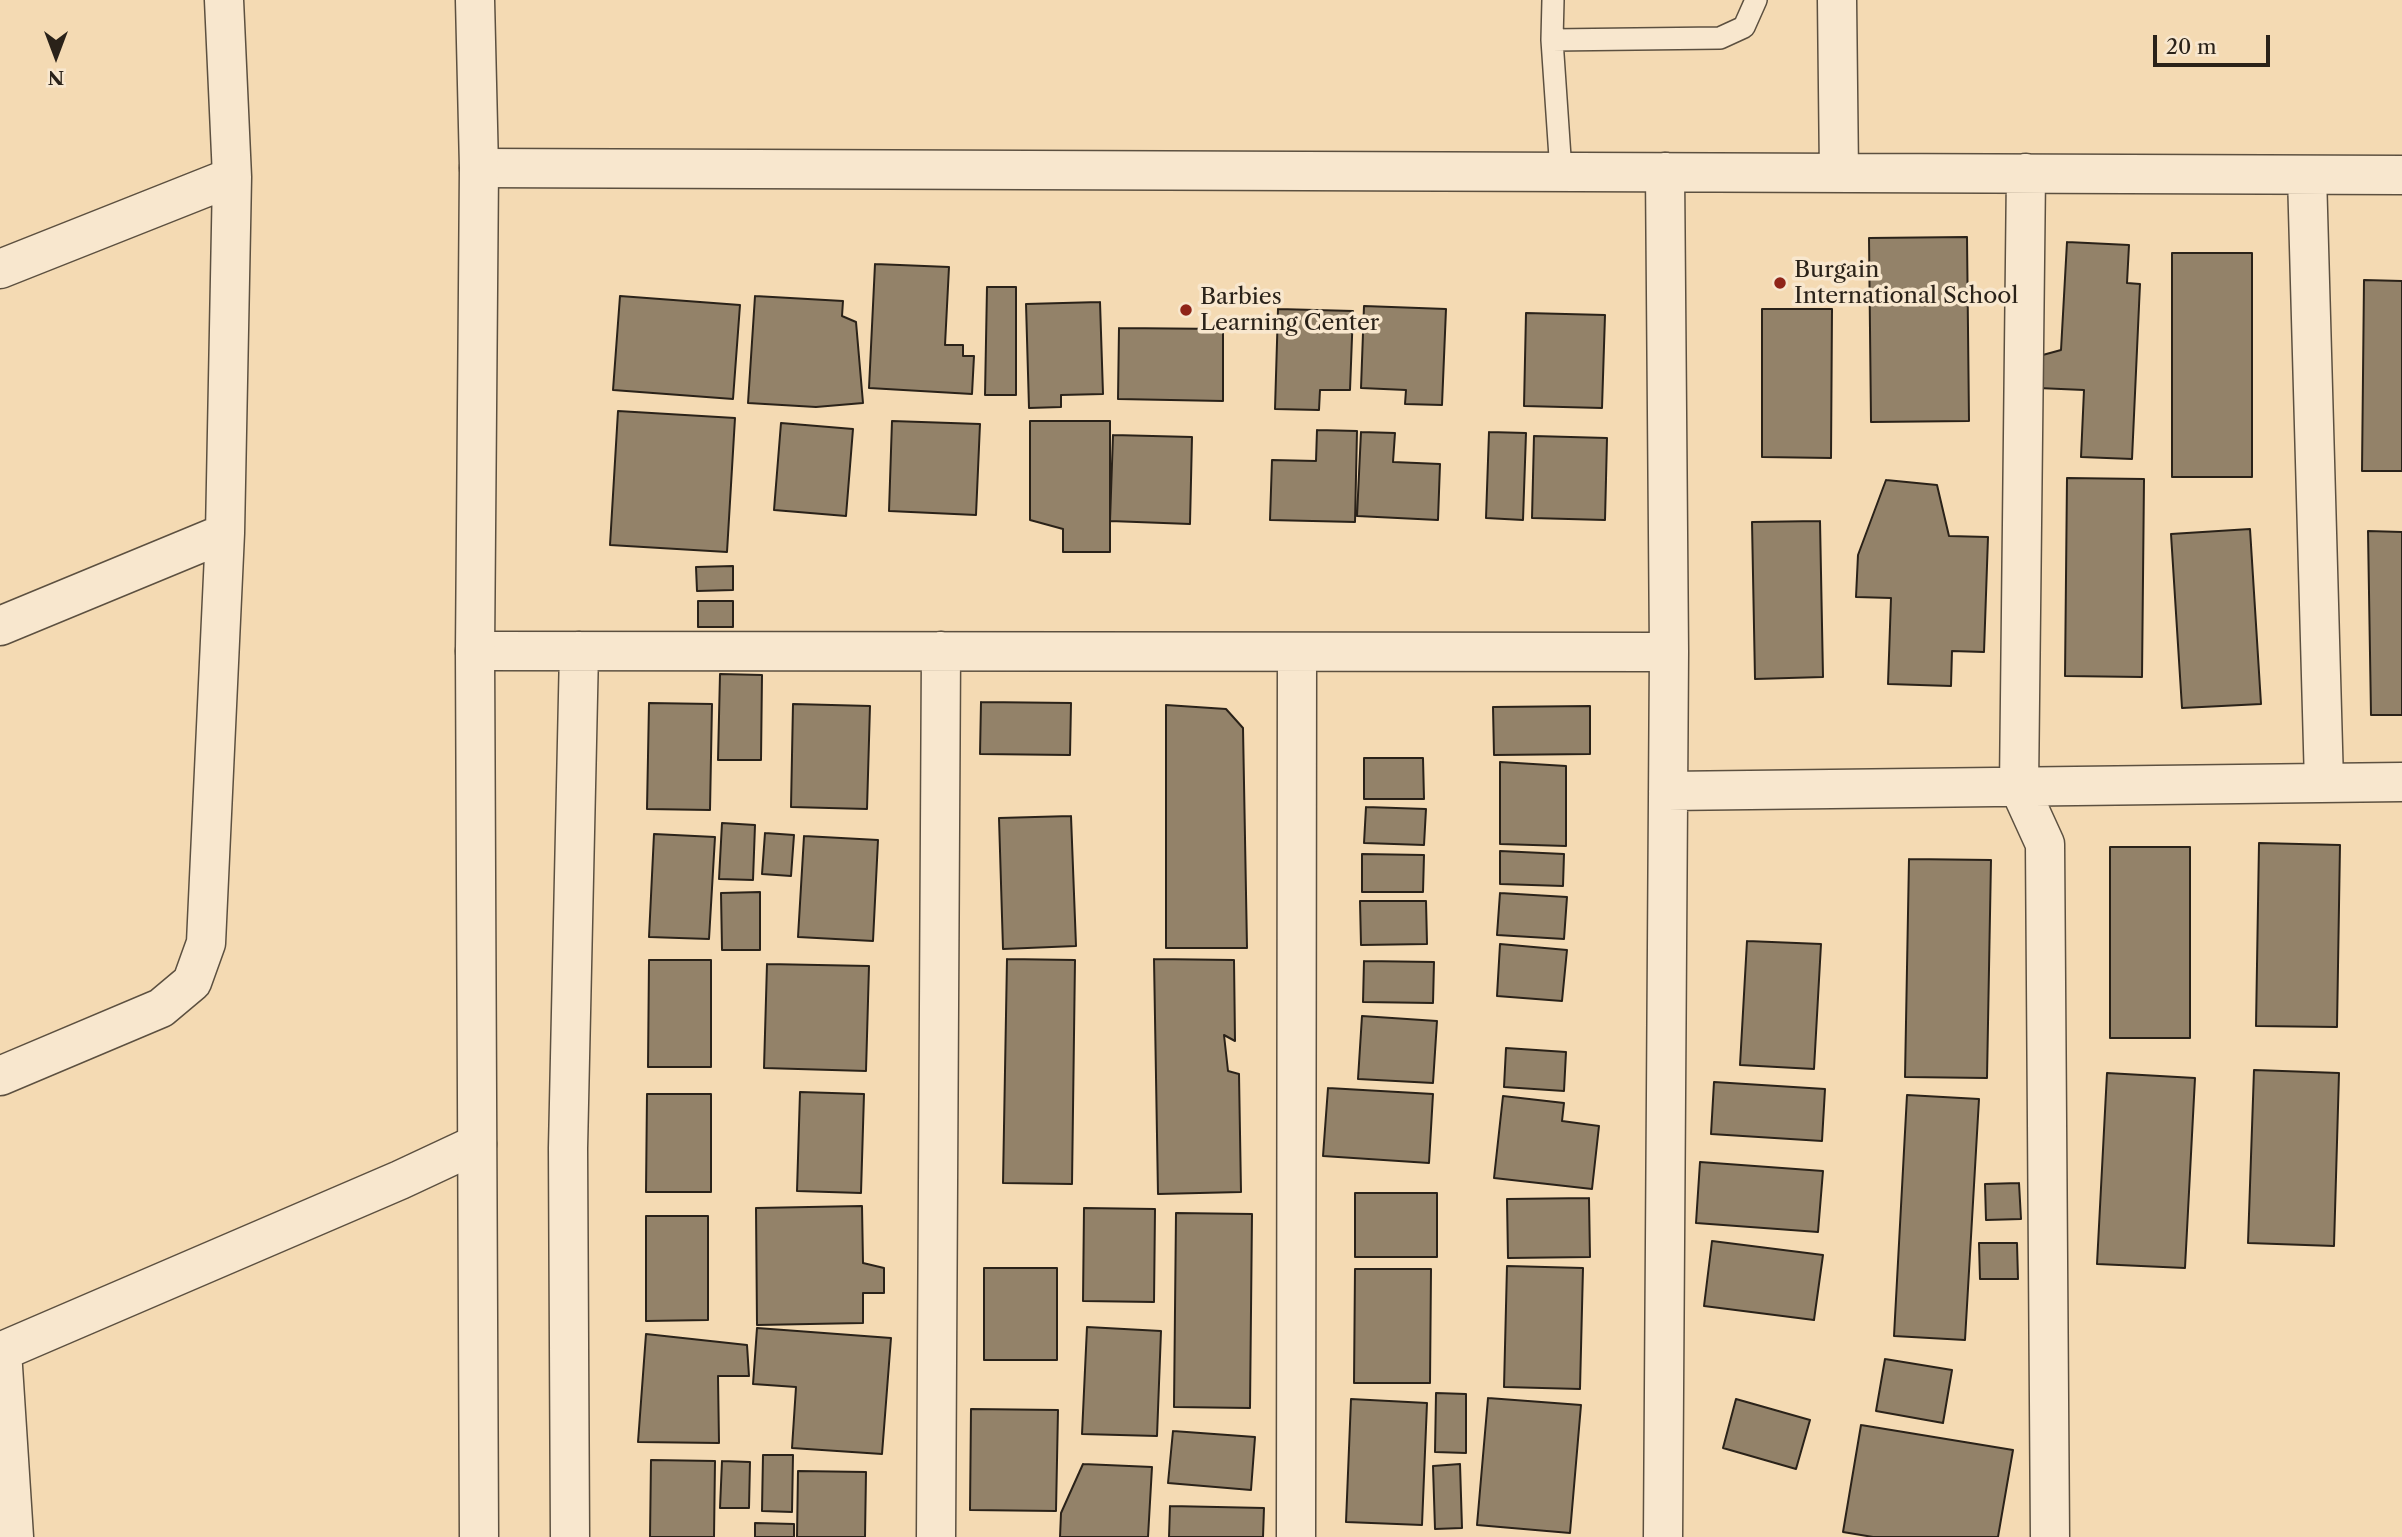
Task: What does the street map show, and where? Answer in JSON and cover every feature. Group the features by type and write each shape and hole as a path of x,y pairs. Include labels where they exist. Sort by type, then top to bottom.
{"street":[{"path":"0,1076 161,1008 192,982 206,943 225,533 232,177 224,0"},
{"path":"475,0 479,168 475,651 479,1537"},
{"path":"1837,0 1839,173"},
{"path":"479,168 2402,175"},
{"path":"1662,1537 1669,652 1665,172"},
{"path":"2026,173 2019,787 2045,844 2050,1537"},
{"path":"2307,175 2324,783"},
{"path":"0,269 232,177"},
{"path":"0,626 225,533"},
{"path":"475,651 1669,652"},
{"path":"570,1537 568,1149 579,651"},
{"path":"936,1537 942,651"},
{"path":"1296,1537 1297,652"},
{"path":"1668,791 2402,782"},
{"path":"14,1537 1,1352 400,1180 477,1144"}],"lane":[{"path":"1553,0 1552,40 1561,172"},
{"path":"1552,40 1720,38 1744,27 1756,0"}],"building":[{"path":"1967,237 1969,421 1871,422 1869,238"},
{"path":"2067,242 2129,245 2127,283 2140,284 2132,459 2081,457 2084,390 2038,388 2039,356 2061,350"},
{"path":"2172,253 2252,253 2252,477 2172,477"},
{"path":"875,264 949,267 945,345 963,345 963,356 974,356 972,394 869,388"},
{"path":"2364,280 2402,281 2402,471 2362,471"},
{"path":"987,287 1016,287 1016,395 985,395"},
{"path":"620,296 740,305 733,399 613,390"},
{"path":"755,296 843,301 842,316 856,322 863,403 816,407 748,403"},
{"path":"1100,302 1103,394 1061,395 1061,407 1029,408 1026,304"},
{"path":"1364,306 1446,309 1442,405 1405,404 1406,390 1361,388"},
{"path":"1278,309 1353,311 1350,390 1320,390 1319,410 1275,409"},
{"path":"1762,309 1832,309 1831,458 1762,457"},
{"path":"1526,313 1605,315 1602,408 1524,406"},
{"path":"1119,328 1223,329 1223,401 1118,399"},
{"path":"618,411 735,418 727,552 610,545"},
{"path":"892,421 980,424 976,515 889,511"},
{"path":"1030,421 1110,421 1110,552 1063,552 1063,529 1030,520"},
{"path":"781,423 853,429 846,516 774,510"},
{"path":"1317,430 1357,431 1355,522 1270,520 1272,460 1316,461"},
{"path":"1361,432 1395,433 1393,462 1440,464 1438,520 1357,516"},
{"path":"1489,432 1526,433 1523,520 1486,518"},
{"path":"1113,435 1192,437 1190,524 1110,521"},
{"path":"1534,436 1607,438 1605,520 1532,518"},
{"path":"2067,478 2144,479 2142,677 2065,676"},
{"path":"1886,480 1937,485 1949,536 1988,537 1984,652 1952,651 1951,686 1888,684 1891,598 1856,597 1858,555"},
{"path":"1820,521 1823,677 1755,679 1752,522"},
{"path":"2250,529 2261,704 2182,708 2171,534"},
{"path":"2368,531 2402,532 2402,715 2371,715"},
{"path":"733,566 733,590 697,591 696,567"},
{"path":"698,601 733,601 733,627 698,627"},
{"path":"720,674 762,675 761,760 718,760"},
{"path":"981,702 1071,703 1070,755 980,754"},
{"path":"649,703 712,704 710,810 647,809"},
{"path":"793,704 870,706 867,809 791,807"},
{"path":"1166,705 1226,709 1243,728 1247,948 1166,948"},
{"path":"1590,706 1590,754 1494,755 1493,707"},
{"path":"1364,758 1423,758 1424,799 1364,799"},
{"path":"1500,762 1566,766 1566,846 1500,844"},
{"path":"1366,807 1426,809 1424,845 1364,843"},
{"path":"1071,816 1076,946 1003,949 999,818"},
{"path":"722,823 755,825 753,880 719,879"},
{"path":"765,833 794,835 791,876 762,874"},
{"path":"654,834 715,837 709,939 649,937"},
{"path":"804,836 878,840 873,941 798,937"},
{"path":"2259,843 2340,845 2337,1027 2256,1026"},
{"path":"2110,847 2190,847 2190,1038 2110,1038"},
{"path":"1500,851 1564,854 1563,886 1500,884"},
{"path":"1362,854 1424,855 1423,892 1362,892"},
{"path":"1909,859 1991,860 1987,1078 1905,1077"},
{"path":"760,892 760,950 722,950 721,893"},
{"path":"1500,893 1567,897 1564,939 1497,935"},
{"path":"1360,901 1426,901 1427,944 1361,945"},
{"path":"1747,941 1821,944 1814,1069 1740,1065"},
{"path":"1500,944 1567,950 1562,1001 1497,996"},
{"path":"1007,959 1075,960 1072,1184 1003,1183"},
{"path":"1154,959 1234,960 1235,1041 1224,1035 1228,1071 1239,1074 1241,1192 1158,1194"},
{"path":"649,960 711,960 711,1067 648,1067"},
{"path":"1364,961 1434,962 1433,1003 1363,1002"},
{"path":"767,964 869,966 866,1071 764,1068"},
{"path":"1362,1016 1437,1021 1433,1083 1358,1079"},
{"path":"1506,1048 1566,1052 1564,1091 1504,1087"},
{"path":"2254,1070 2339,1073 2334,1246 2248,1243"},
{"path":"2107,1073 2195,1078 2185,1268 2097,1264"},
{"path":"1714,1082 1825,1089 1822,1141 1711,1134"},
{"path":"1328,1088 1433,1094 1429,1163 1323,1156"},
{"path":"800,1092 864,1094 861,1193 797,1191"},
{"path":"647,1094 711,1094 711,1192 646,1192"},
{"path":"1907,1095 1979,1099 1965,1340 1894,1336"},
{"path":"1503,1096 1564,1103 1562,1121 1599,1126 1592,1189 1494,1178"},
{"path":"1700,1162 1823,1171 1818,1232 1696,1223"},
{"path":"2019,1183 2021,1219 1986,1220 1985,1184"},
{"path":"1355,1193 1437,1193 1437,1257 1355,1257"},
{"path":"1589,1198 1590,1257 1508,1258 1507,1199"},
{"path":"862,1206 863,1263 884,1268 884,1293 863,1293 863,1323 757,1325 756,1208"},
{"path":"1084,1208 1155,1209 1154,1302 1083,1301"},
{"path":"1176,1213 1252,1214 1250,1408 1174,1407"},
{"path":"646,1216 708,1216 708,1320 646,1321"},
{"path":"1712,1241 1823,1255 1814,1320 1704,1306"},
{"path":"1979,1243 2017,1243 2018,1279 1980,1279"},
{"path":"1507,1266 1583,1268 1580,1389 1504,1387"},
{"path":"984,1268 1057,1268 1057,1360 984,1360"},
{"path":"1355,1269 1431,1269 1430,1383 1354,1383"},
{"path":"1087,1327 1161,1331 1157,1436 1082,1434"},
{"path":"757,1328 891,1338 882,1454 792,1448 796,1387 753,1384"},
{"path":"646,1334 747,1345 749,1376 718,1376 719,1443 638,1442"},
{"path":"1885,1359 1952,1370 1943,1423 1876,1411"},
{"path":"1436,1393 1466,1394 1466,1453 1435,1452"},
{"path":"1488,1398 1581,1405 1570,1533 1477,1525"},
{"path":"1351,1399 1427,1403 1422,1525 1346,1522"},
{"path":"1736,1399 1810,1420 1796,1469 1723,1448"},
{"path":"971,1409 1058,1410 1056,1511 970,1510"},
{"path":"1861,1425 2013,1450 1998,1537 1873,1537 1843,1532"},
{"path":"1173,1431 1255,1437 1251,1490 1168,1483"},
{"path":"763,1455 793,1455 792,1512 762,1511"},
{"path":"651,1460 715,1461 714,1537 650,1537"},
{"path":"722,1461 750,1462 749,1508 720,1508"},
{"path":"1083,1464 1152,1467 1148,1537 1060,1537 1061,1513"},
{"path":"1460,1464 1462,1528 1435,1529 1433,1466"},
{"path":"798,1471 866,1472 865,1537 797,1537"},
{"path":"1170,1506 1264,1508 1263,1537 1169,1537"},
{"path":"755,1523 794,1524 794,1537 755,1537"}],"place":[{"name":"Burgain International School","path":"1780,283"},
{"name":"Barbies Learning Center","path":"1186,310"}]}
